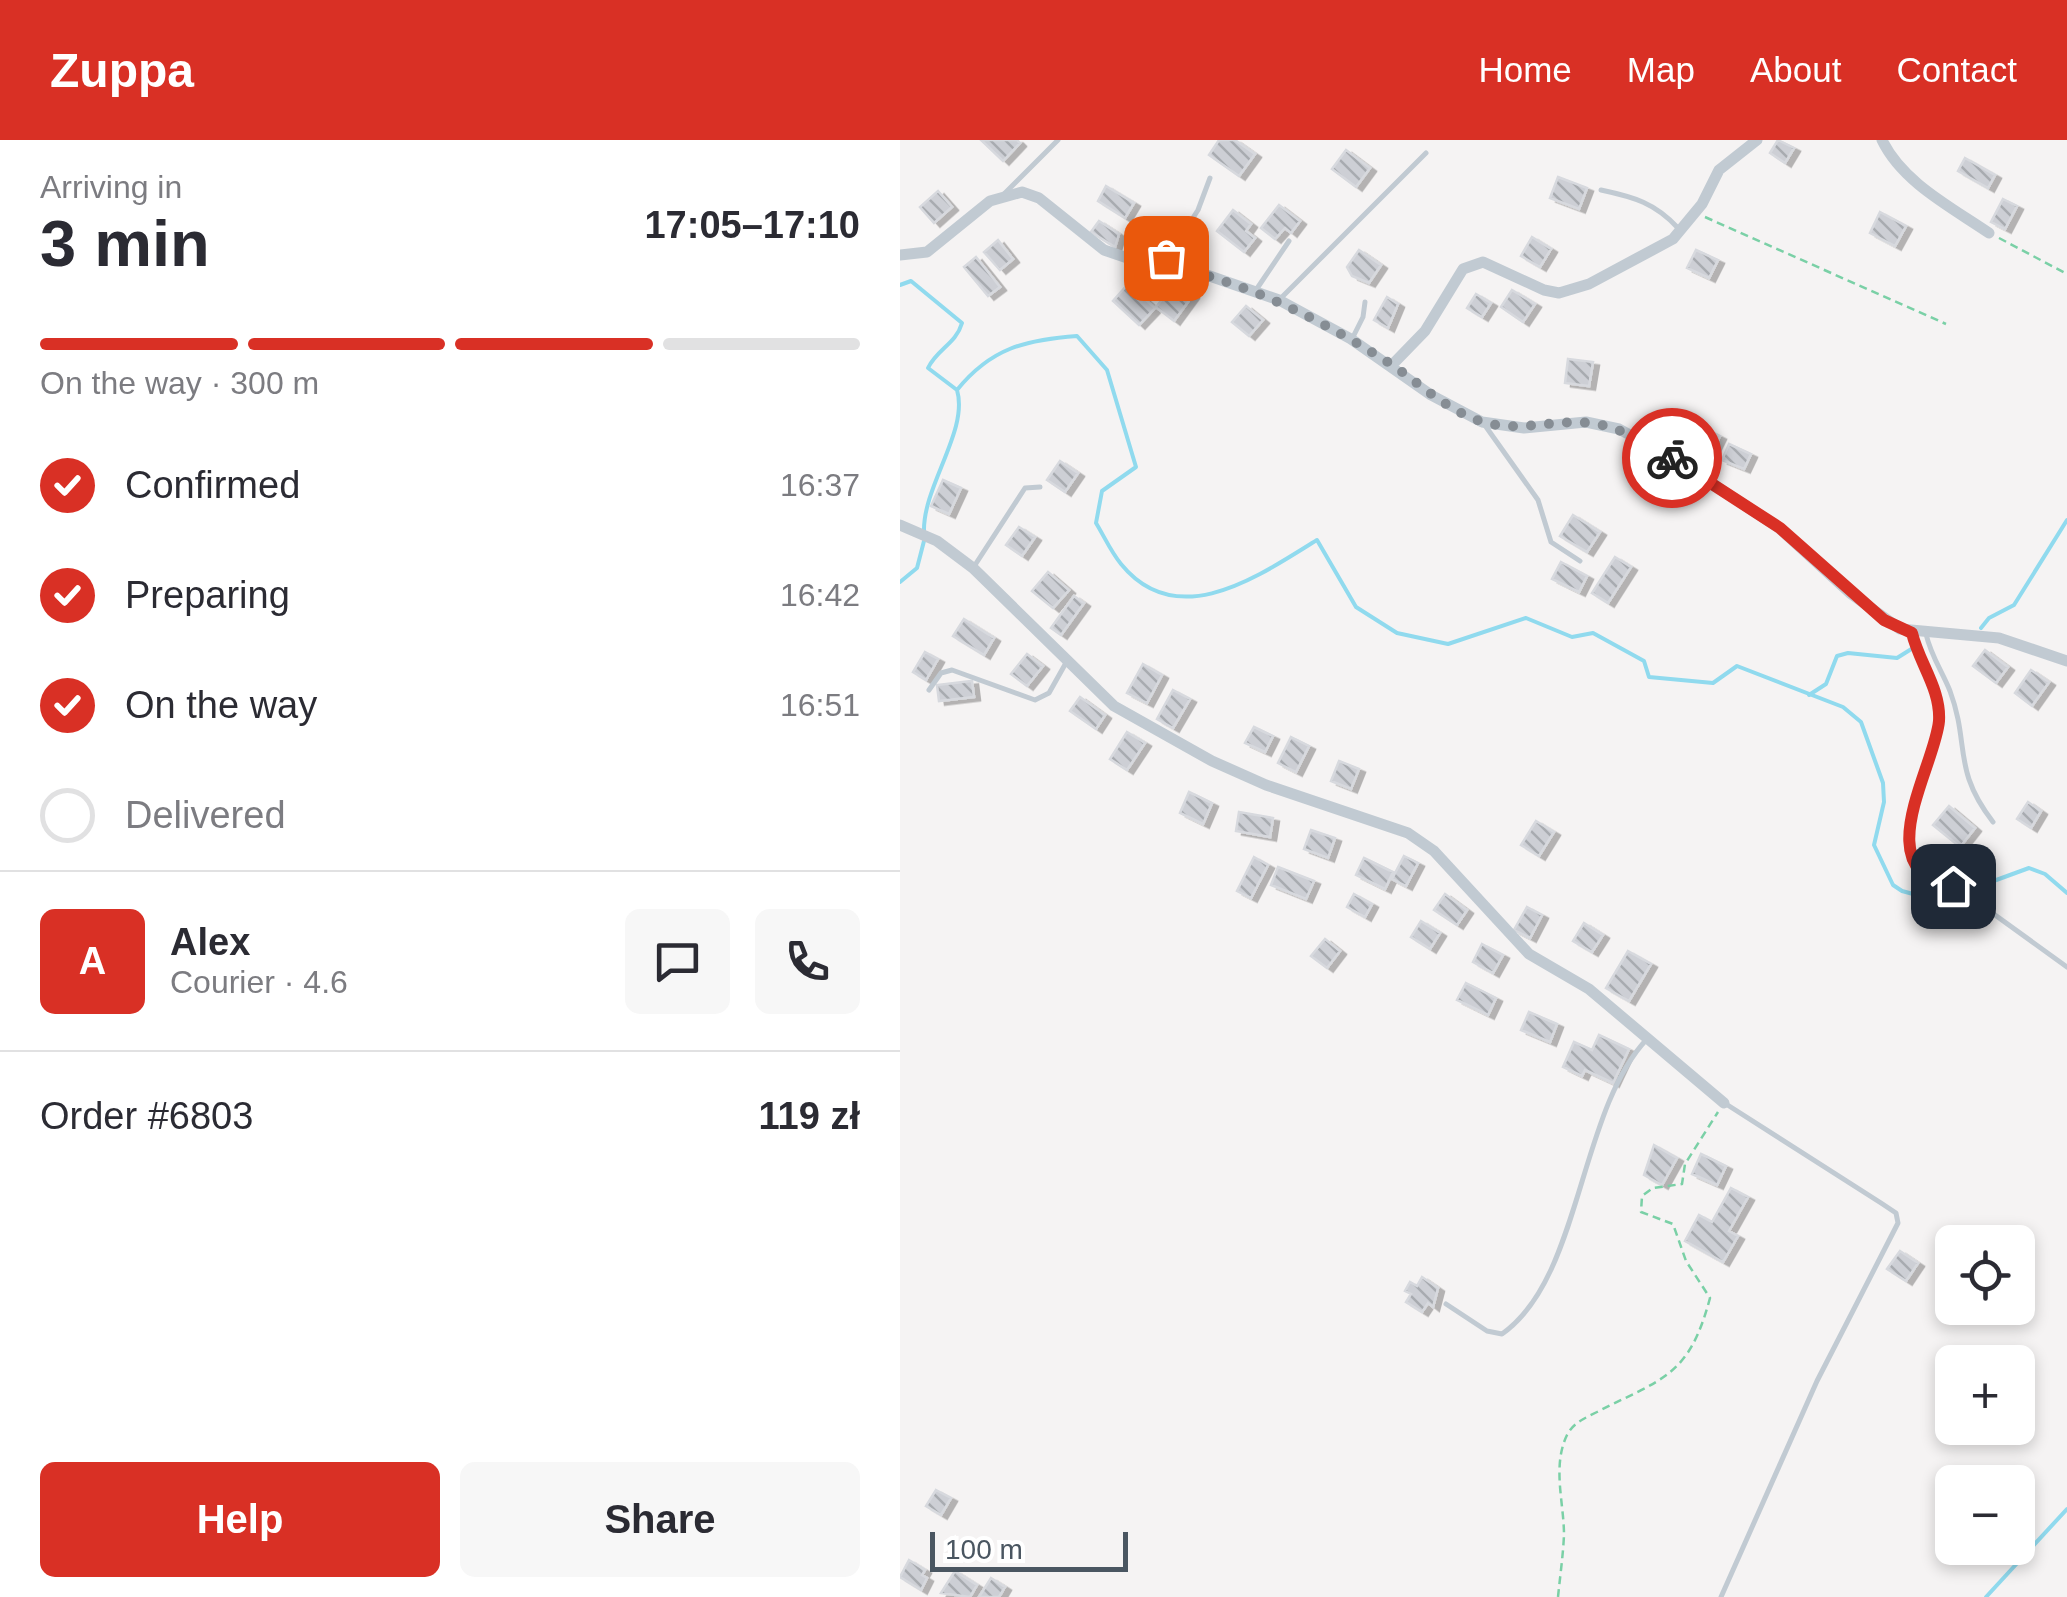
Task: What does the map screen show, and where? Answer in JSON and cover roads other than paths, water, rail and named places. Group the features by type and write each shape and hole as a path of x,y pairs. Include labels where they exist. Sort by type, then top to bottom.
{"street":[{"path":"1392,364 1425,331 1463,269 1482,262 1560,293 1626,266 1680,231 1719,170 1758,140"},
{"path":"1882,140 1891,160 1928,192 1989,233"},
{"path":"900,256 927,252 1004,194 1022,192 1038,198 1104,250 1256,290 1279,300 1392,364 1431,396 1482,422 1524,428 1586,422 1619,429 1682,463 1780,528 1884,620 1912,633 2000,638 2067,661"},
{"path":"900,525 932,539 974,568 1029,618 1114,706 1212,761 1266,785 1408,833 1434,851 1529,954 1589,989 1724,1102"}],"lane":[{"path":"1004,194 1058,140"},
{"path":"1279,300 1426,153"},
{"path":"1164,265 1198,210 1210,178"},
{"path":"1601,190 1636,197 1661,209 1680,231"},
{"path":"1256,290 1289,241"},
{"path":"1351,339 1363,318 1365,302"},
{"path":"1482,422 1538,500 1550,542 1580,561"},
{"path":"974,568 1025,488 1040,488"},
{"path":"1912,633 1936,694 1939,719 1911,810 1910,842 1916,864 1928,878 1959,889 2067,967"},
{"path":"1926,634 1930,652 1950,692 1962,765 1977,801 1993,822"},
{"path":"929,690 940,673 952,670 1035,700 1049,693 1067,661"},
{"path":"1446,1304 1487,1331 1502,1334 1516,1324 1554,1258 1610,1106 1636,1051 1649,1037"},
{"path":"1720,1597 1817,1382 1898,1223 1896,1214 1881,1202 1724,1102"}],"waterway":[{"path":"900,285 911,281 962,323 928,368 957,390 996,356 1025,344 1058,338 1077,336 1107,370 1136,467 1102,491 1096,523 1117,559 1143,585 1168,595 1219,591 1270,568 1317,540 1356,607 1397,633 1448,644 1526,618 1572,637 1593,633 1644,661 1649,677 1713,683 1737,666 1843,707 1861,722 1883,783 1884,802 1874,845 1893,885 1939,901 2029,868 2045,874 2067,893"},
{"path":"924,531 930,496 957,423 957,390"},
{"path":"1981,628 1989,618 2014,605 2067,520"},
{"path":"900,582 917,568 924,541"},
{"path":"1809,695 1826,684 1837,656 1848,653 1897,658 1913,648"},
{"path":"1986,1597 2067,1509"}]}
